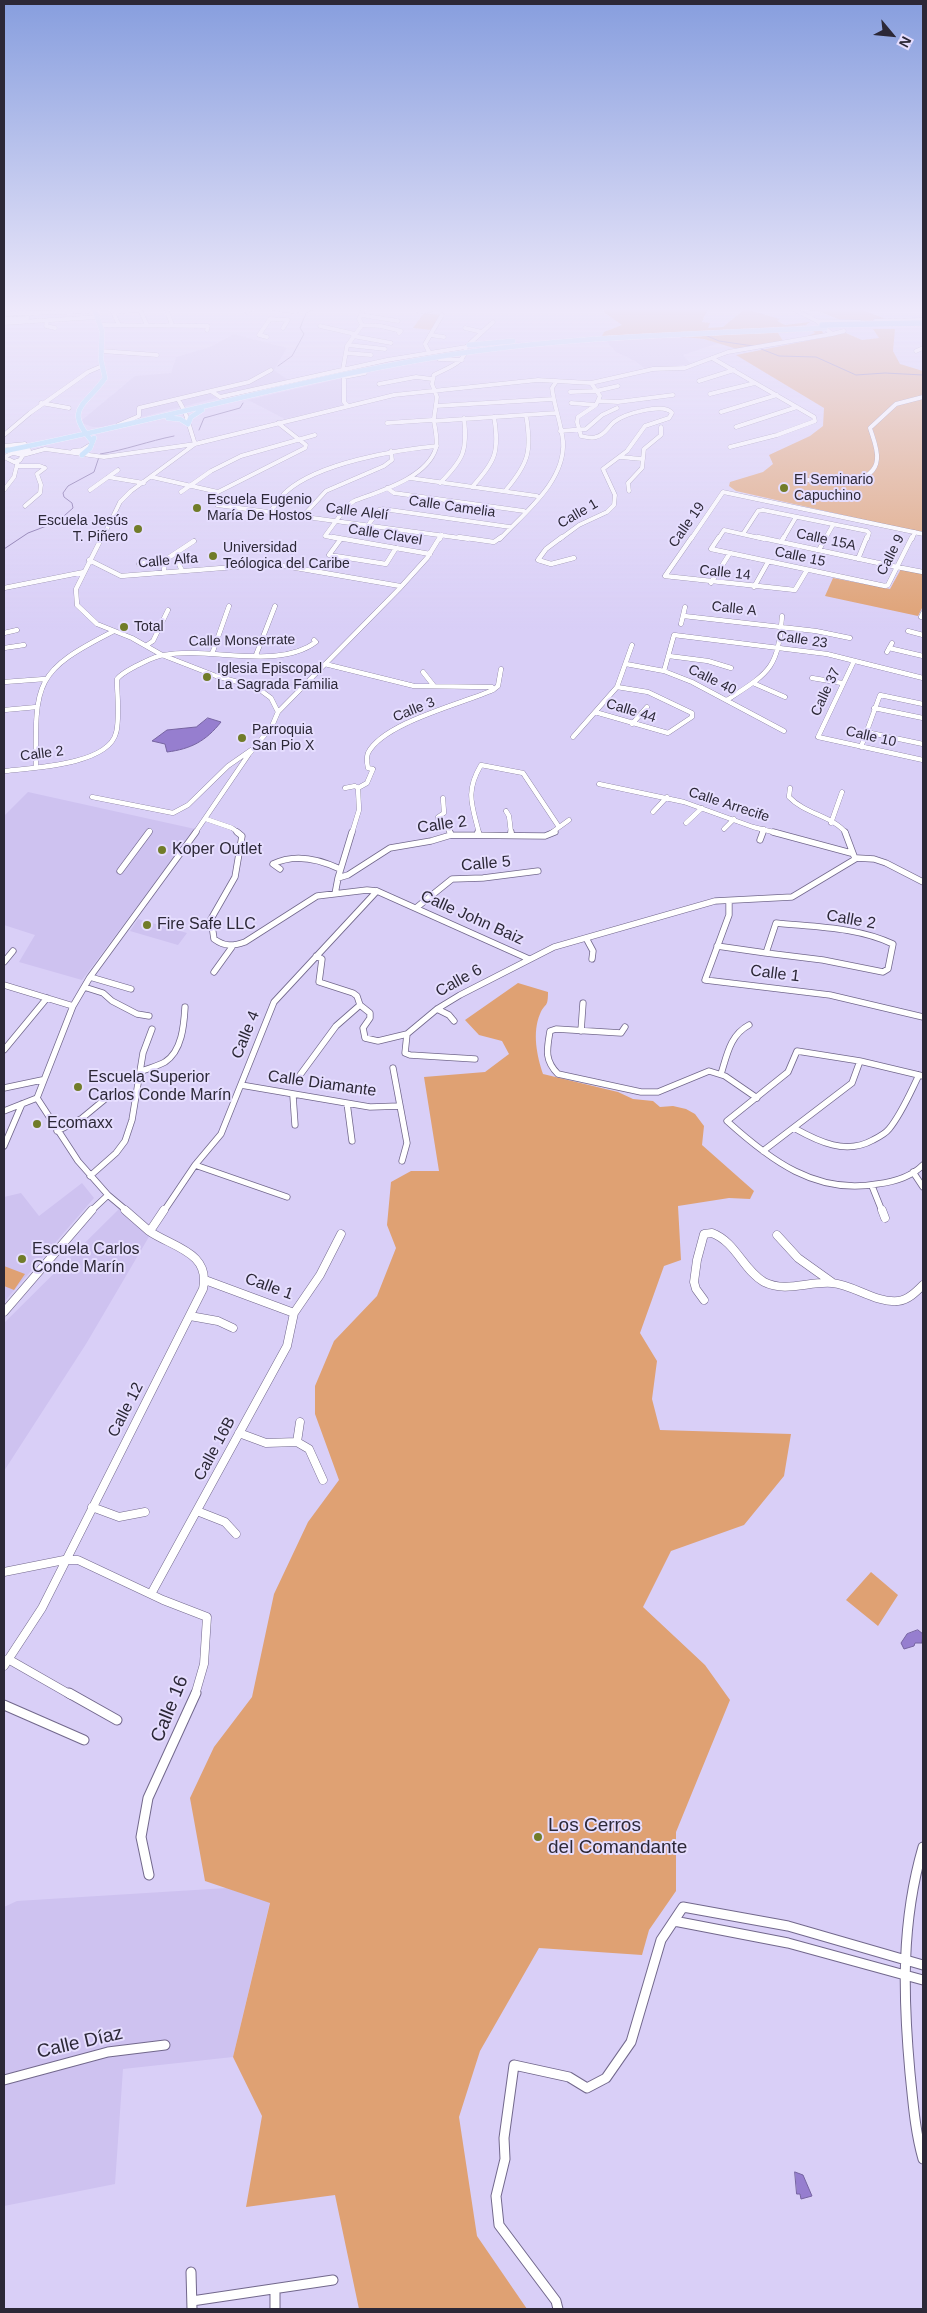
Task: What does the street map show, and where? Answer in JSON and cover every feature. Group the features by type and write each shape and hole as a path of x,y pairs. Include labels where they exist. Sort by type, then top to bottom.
{"main road":[{"path":"77,416 79,425 92,443"},
{"path":"82,455 97,435 106,429 118,424 156,416"},
{"path":"4,448 74,438 162,416"},
{"path":"155,418 174,418 188,424 192,416"},
{"path":"79,425 89,428 106,429"},
{"path":"63,437 74,432 79,425"},
{"path":"4,448 86,434"},
{"path":"74,438 92,443"}],"street":[{"path":"4,435 26,416"},
{"path":"118,424 139,416"},
{"path":"186,416 195,444"},
{"path":"13,453 23,455 45,449 97,457 195,444 307,416"},
{"path":"335,521 354,501 410,478 432,457 437,446 434,416"},
{"path":"387,423 511,416"},
{"path":"505,491 522,472 529,458 531,444 526,416"},
{"path":"510,527 554,477 561,462 563,448 557,416"},
{"path":"578,416 579,431"},
{"path":"560,431 586,429 601,416"},
{"name":"Calle 1","path":"579,431 581,436 595,438 602,435 614,422 624,416"},
{"name":"Calle 1","path":"574,558 553,564 538,560 546,549 579,525 612,508 615,496 603,469 627,451 645,426 669,416"},
{"path":"736,426 768,416"},
{"path":"730,447 777,435 815,422 812,416"},
{"path":"808,480 844,482 867,475 873,470 878,460 870,428 883,416"},
{"path":"472,487 490,468 497,454 499,441 494,417"},
{"path":"440,482 460,462 465,453 467,442 464,418"},
{"path":"152,477 218,492 305,448 306,444 278,423"},
{"path":"629,491 628,483 642,468 644,449 661,435 661,426"},
{"path":"181,492 211,471 241,456 315,435"},
{"path":"638,436 655,439"},
{"path":"92,443 90,454 97,457"},
{"path":"70,451 82,450 92,443"},
{"path":"195,444 120,502 76,589 77,604 97,624 147,646 162,655 216,676 256,687 271,698 278,712"},
{"path":"270,512 288,491 307,479 391,451 437,446"},
{"path":"25,506 42,493 43,489 37,474 46,468 9,462 4,458 13,453 43,447 70,451 82,455"},
{"path":"302,516 315,500 328,490 376,473 385,467 392,460 391,451"},
{"path":"4,490 10,485 23,455"},
{"path":"620,457 642,459"},
{"path":"90,490 118,470"},
{"path":"108,477 144,482"},
{"path":"410,478 537,496"},
{"path":"388,488 394,493 524,511"},
{"name":"Calle 19","path":"669,571 724,492 824,512"},
{"name":"Calle Alelí","path":"217,505 494,542 510,527"},
{"name":"Calle Camelia","path":"369,524 379,510 383,509 510,527"},
{"path":"743,534 759,510 833,524 869,533 858,558"},
{"path":"818,521 824,512 923,534"},
{"path":"781,542 796,517"},
{"name":"Calle Clavel","path":"335,521 325,536 430,554"},
{"path":"819,550 833,524"},
{"name":"Calle 15A","path":"711,549 724,530 923,572"},
{"name":"Calle 9","path":"885,586 898,567 915,532"},
{"path":"204,1280 203,1272 193,1254 150,1231 108,1195 90,1176 57,1131 37,1098 42,1080 73,1006 90,977 272,726 278,712 430,554 442,535"},
{"path":"340,540 329,555 386,564 396,548"},
{"path":"139,564 164,560 194,541"},
{"name":"Calle 15","path":"711,549 885,586"},
{"path":"711,583 730,553"},
{"name":"Calle Alfa","path":"89,560 121,576 273,564 400,586"},
{"path":"164,560 164,572"},
{"path":"754,587 768,562"},
{"path":"179,564 182,571"},
{"name":"Calle 14","path":"669,571 665,576 669,578 795,590 807,570"},
{"path":"4,588 84,572"},
{"path":"212,654 229,606"},
{"path":"256,655 275,606"},
{"path":"681,624 685,607"},
{"path":"147,646 153,641 168,610"},
{"name":"Calle A","path":"684,616 781,626 850,638"},
{"path":"727,700 753,683 772,666 779,647 782,616"},
{"path":"4,633 16,630"},
{"path":"36,768 37,707 39,693 45,679 68,657 114,631"},
{"path":"908,631 923,634"},
{"path":"847,643 853,633"},
{"name":"Calle 23","path":"669,656 674,635 779,647 854,661 923,678"},
{"name":"Calle Monserrate","path":"162,655 283,655 304,652 314,646 316,642 314,640"},
{"path":"4,648 24,645"},
{"path":"573,737 617,687 632,645"},
{"path":"889,648 923,656"},
{"name":"Calle 2","path":"4,771 69,764 106,748 116,734 117,679 121,674 162,655"},
{"path":"664,671 669,656 715,662 731,668"},
{"name":"Calle 37","path":"819,734 854,661"},
{"path":"325,664 391,682 414,686 492,687 493,690 498,686 501,669"},
{"name":"Calle 40","path":"626,664 664,671 692,682 784,731"},
{"name":"Calle 3","path":"423,672 434,686"},
{"path":"812,678 842,683"},
{"path":"4,682 45,679"},
{"path":"753,683 786,697"},
{"name":"Calle 44","path":"595,712 632,724 668,732 692,717 692,713 648,692 617,687"},
{"name":"Calle 3","path":"358,788 367,783 371,776 373,769 368,768 366,758 368,752 381,738 404,723 450,708 493,690"},
{"path":"862,747 880,695 923,704"},
{"path":"4,710 37,707"},
{"path":"632,724 646,707"},
{"path":"874,708 923,718"},
{"path":"866,732 923,744"},
{"name":"Calle 10","path":"819,734 818,736 923,760"},
{"path":"92,797 173,813 188,805 244,753 253,750"},
{"path":"479,834 469,795 474,778 481,765 522,773 559,827"},
{"name":"Calle Arrecife","path":"599,784 667,798 764,830 851,853"},
{"path":"335,894 340,869 359,810 358,788 355,786 345,788"},
{"path":"790,788 789,797 795,805 831,823 848,836 851,853 856,858 874,859 886,863 923,882"},
{"path":"831,823 842,792"},
{"path":"443,798 444,813 438,817 439,824 446,825 451,835"},
{"path":"652,812 667,798"},
{"path":"686,823 702,808"},
{"path":"506,811 509,816 511,835"},
{"path":"206,819 232,828 242,836 240,862 235,877 211,919 214,938 220,944 232,947 214,972"},
{"path":"724,828 734,819"},
{"name":"Calle 2","path":"338,878 348,875 390,848 432,841 451,835 545,836 555,832 568,820"},
{"path":"760,840 764,830"},
{"path":"120,871 150,831"},
{"path":"280,869 273,864 280,859 290,856 331,864 340,869"},
{"name":"Calle John Baiz","path":"232,947 246,942 317,896 367,890 377,891 529,959 554,947 688,908 715,902 774,899 792,896 856,858"},
{"name":"Calle 5","path":"416,908 452,879 483,878 538,871"},
{"name":"Calle 4","path":"150,1231 195,1165 220,1134 274,1002 377,891"},
{"name":"Calle 1","path":"729,901 729,915 705,980 830,995 923,1016"},
{"name":"Calle 2","path":"717,946 766,954 823,960 883,972 888,969 893,944 886,940 848,932 776,923 766,954"},
{"path":"586,938 593,950 592,959"},
{"path":"4,962 13,951"},
{"path":"300,1075 340,1024 360,1005 357,996 353,993 319,982 322,959 316,956"},
{"name":"Calle 6","path":"360,1005 370,1013 363,1028 365,1038 378,1041 407,1034 437,1008 529,959"},
{"path":"90,977 131,989"},
{"path":"4,985 73,1006"},
{"path":"84,987 103,993 112,1001 137,1014 149,1016"},
{"path":"4,1050 47,998"},
{"path":"581,1031 583,1003"},
{"path":"142,1071 166,1062 171,1057 183,1033 185,1007"},
{"path":"437,1008 449,1015 454,1021"},
{"path":"721,1074 732,1038 742,1028 749,1025"},
{"path":"625,1027 621,1034 550,1030 545,1058 549,1066 558,1074 640,1092 658,1092 708,1071 721,1074 757,1098"},
{"path":"90,1176 116,1153 125,1141 132,1120 142,1071 143,1054 152,1029"},
{"path":"407,1034 405,1049 410,1055 475,1059"},
{"path":"794,1128 828,1145 851,1149 869,1144 889,1130 921,1076 860,1061 797,1051 788,1072 727,1121 790,1172 810,1180 837,1186 872,1186 913,1172 923,1165"},
{"path":"763,1151 852,1083 860,1061"},
{"path":"393,1068 407,1141 402,1161"},
{"path":"4,1088 42,1080"},
{"name":"Calle Diamante","path":"241,1085 293,1096 370,1107 400,1106"},
{"path":"57,1131 81,1119 110,1095"},
{"path":"293,1096 294,1125"},
{"path":"4,1111 37,1098"},
{"path":"347,1103 352,1140"},
{"path":"4,1146 22,1104"},
{"path":"195,1165 287,1197"},
{"path":"913,1172 923,1186"},
{"path":"872,1186 885,1218"},
{"path":"4,1312 94,1208 108,1195"},
{"path":"704,1300 695,1287 695,1272 701,1242 704,1234 710,1231 718,1233 728,1241 754,1275 766,1282 794,1288 833,1283"},
{"name":"Calle 1","path":"204,1280 294,1313 320,1275 341,1234"},
{"path":"777,1235 798,1258 833,1283 897,1302 910,1298 923,1284"},
{"name":"Calle 12","path":"6,1662 42,1608 64,1560 203,1290 204,1280"},
{"name":"Calle 16B","path":"151,1594 287,1346 294,1313"},
{"path":"190,1316 218,1321 233,1328"},
{"path":"297,1442 300,1422"},
{"path":"239,1433 266,1443 297,1442 310,1449 323,1480"},
{"path":"92,1507 119,1516 145,1512"},
{"path":"197,1511 225,1522 236,1534"},
{"name":"Calle 16","path":"4,1572 64,1560 78,1560 151,1594 204,1614 208,1621 204,1664 194,1703 148,1798 140,1837 149,1875"},
{"path":"6,1662 117,1720"},
{"path":"4,1705 84,1740"},
{"path":"923,1847 911,1893 906,1959 907,2042 915,2124 923,2159"},
{"path":"558,2309 556,2301 499,2225 496,2196 506,2159 504,2138 514,2065 569,2077 587,2088 606,2078 631,2042 661,1940 683,1908 788,1926 923,1964"},
{"path":"674,1921 788,1943 923,1980"},
{"name":"Calle Díaz","path":"4,2080 108,2052 165,2044"},
{"path":"191,2272 192,2305 333,2280"},
{"path":"275,2289 275,2309"}],"shaded area":[{"path":"87,416 146,416 102,427 84,424 82,420"},
{"path":"279,416 298,416 285,419"},
{"path":"824,416 923,416 923,533 736,491 729,486 730,482 763,472 773,464 769,455 810,436 823,426"},
{"path":"901,569 923,574 923,606 918,616 825,596 833,578 890,589"},
{"path":"208,718 221,722 204,739 191,746 167,752 165,744 152,741 167,730 196,727"},
{"path":"28,792 195,829 82,980 19,962 35,935 4,925 4,816"},
{"name":"Fire Safe LLC","path":"138,919 187,933 178,945 130,931"},
{"path":"518,983 548,992 547,1003 540,1014 536,1029 537,1052 543,1074 618,1092 633,1099 653,1101 660,1107 673,1106 686,1109 695,1114 704,1126 702,1145 754,1191 750,1199 729,1198 678,1206 681,1260 664,1266 640,1333 657,1361 652,1399 660,1430 791,1434 784,1476 744,1525 671,1551 643,1607 705,1665 730,1700 676,1832 676,1891 649,1930 642,1955 539,1948 480,2051 459,2117 477,2236 527,2309 359,2309 335,2195 246,2207 262,2116 233,2057 270,1903 205,1881 190,1798 214,1747 252,1697 274,1594 308,1522 339,1480 315,1414 315,1386 334,1341 377,1296 396,1248 387,1225 391,1182 411,1171 439,1171 424,1077 485,1072 509,1054 502,1041 479,1035 465,1020"},
{"name":"Escuela Carlos Conde Marín","path":"82,1183 94,1198 4,1302 4,1197 21,1193 39,1216"},
{"path":"119,1209 150,1235 86,1344 4,1471 4,1323"},
{"path":"4,1266 25,1274 14,1290 4,1286"},
{"path":"871,1572 898,1595 878,1626 846,1600"},
{"path":"918,1630 923,1634 922,1643 915,1643 914,1646 904,1649 901,1643 907,1634"},
{"path":"227,1888 270,1902 233,2057 123,2069 115,2184 4,2206 4,1907 17,1901"},
{"path":"795,2172 803,2175 812,2196 801,2199 800,2194 797,2194"}],"waterway":[{"path":"199,430 204,418 211,416"},
{"path":"4,549 28,533 57,522 73,508 72,503 64,497 63,493 68,486 94,472 100,454 174,436"}],"place":[{"name":"El Seminario Capuchino","path":"784,488"},
{"name":"Escuela Eugenio María De Hostos","path":"197,508"},
{"name":"Escuela Jesús T. Piñero","path":"138,529"},
{"name":"Universidad Teólogica del Caribe","path":"213,556"},
{"name":"Total","path":"124,627"},
{"name":"Iglesia Episcopal La Sagrada Familia","path":"207,677"},
{"name":"Parroquia San Pio X","path":"242,738"},
{"name":"Koper Outlet","path":"162,850"},
{"name":"Fire Safe LLC","path":"147,925"},
{"name":"Escuela Superior Carlos Conde Marín","path":"78,1087"},
{"name":"Ecomaxx","path":"37,1124"},
{"name":"Escuela Carlos Conde Marín","path":"22,1259"},
{"name":"Los Cerros del Comandante","path":"538,1837"}]}
